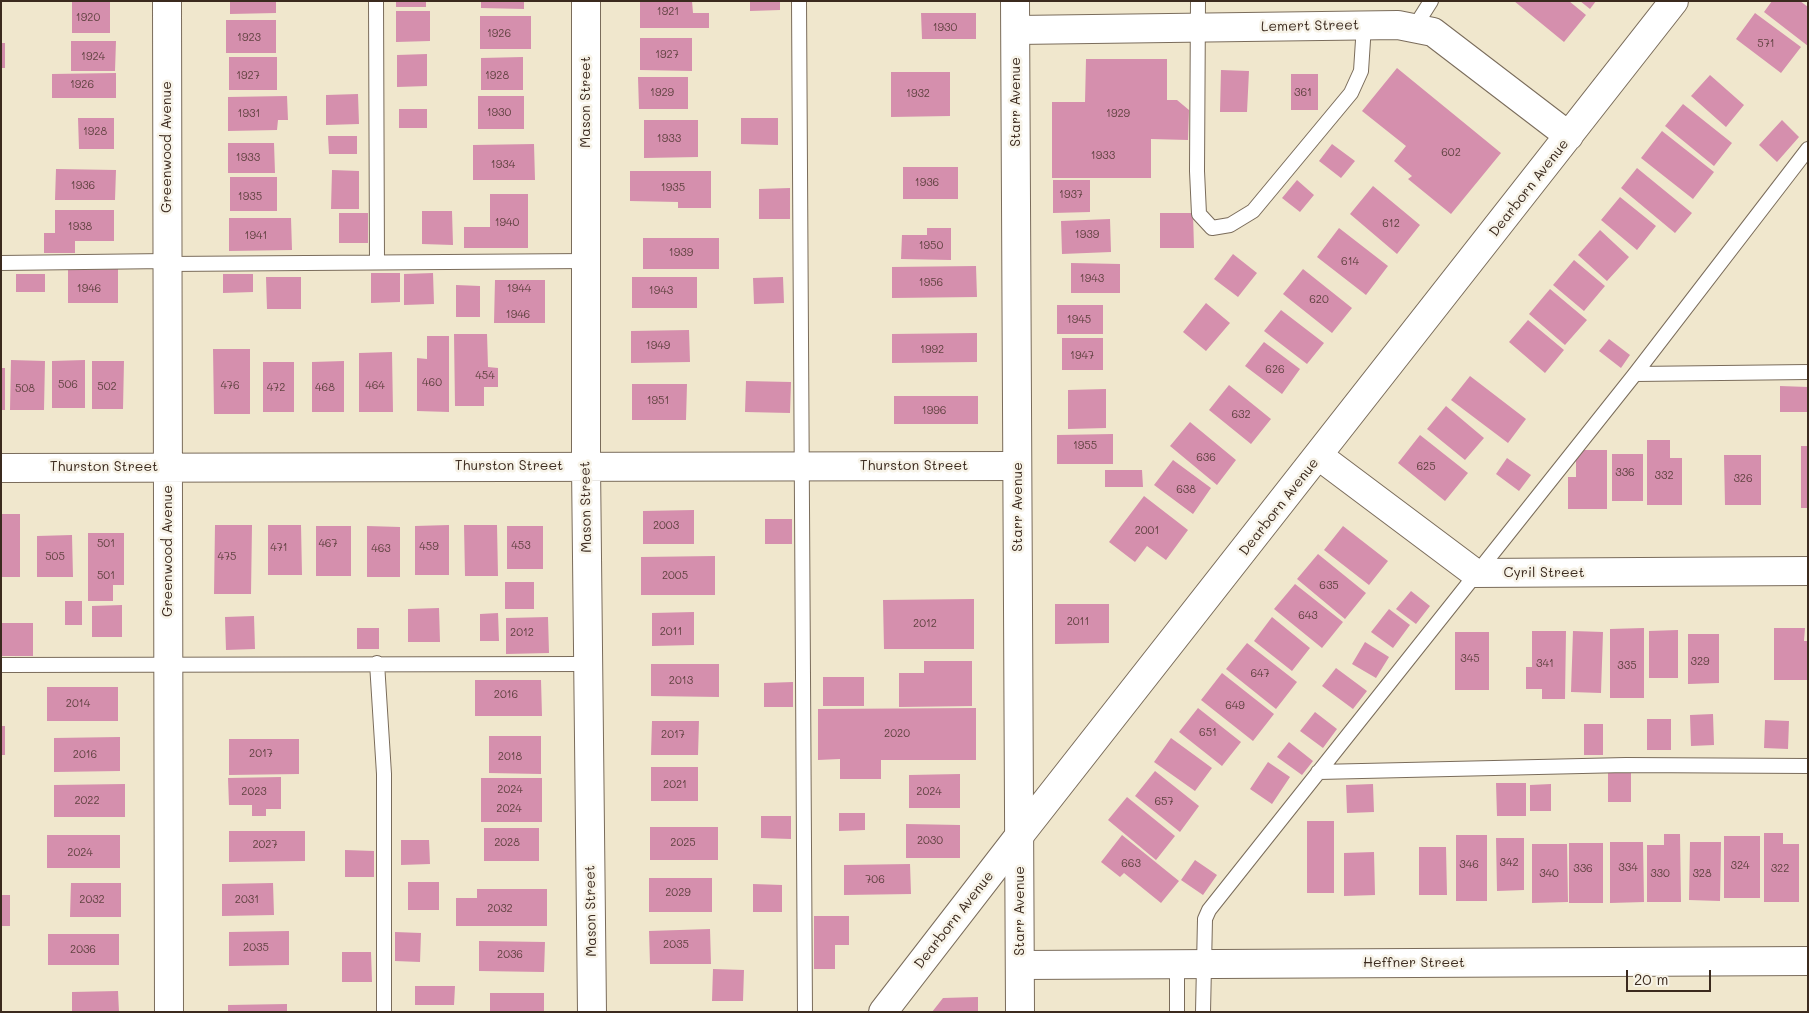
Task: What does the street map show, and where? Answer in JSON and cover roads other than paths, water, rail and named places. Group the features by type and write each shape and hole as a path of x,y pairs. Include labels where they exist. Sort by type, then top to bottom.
{"street":[{"name":"Greenwood Avenue","path":"167,1 169,1012"},
{"name":"Mason Street","path":"586,1 586,466 592,1012"},
{"name":"Starr Avenue","path":"1016,1 1020,1012"},
{"name":"Dearborn Avenue","path":"883,1012 1674,1"},
{"name":"Lemert Street","path":"1016,30 1198,14 1364,25 1398,25 1414,28 1433,32 1569,136"},
{"path":"1319,456 1475,573"},
{"name":"Thurston Street","path":"1,468 1017,466"},
{"name":"Cyril Street","path":"1475,573 1808,571"},
{"name":"Heffner Street","path":"1020,965 1808,961"}],"lane":[{"path":"376,1 377,262"},
{"path":"799,1 804,1012"},
{"path":"1414,28 1430,1"},
{"path":"1198,14 1197,172 1200,214 1212,228 1230,225 1253,210 1351,93 1361,71 1364,25"},
{"path":"1177,1012 1204,919 1209,910 1635,374 1808,149"},
{"path":"1,263 586,261"},
{"path":"1635,374 1808,372"},
{"path":"377,663 384,774 384,1012"},
{"path":"1,664 588,664"},
{"path":"1318,772 1626,765 1808,766"},
{"path":"1190,964 1203,1012"}]}
